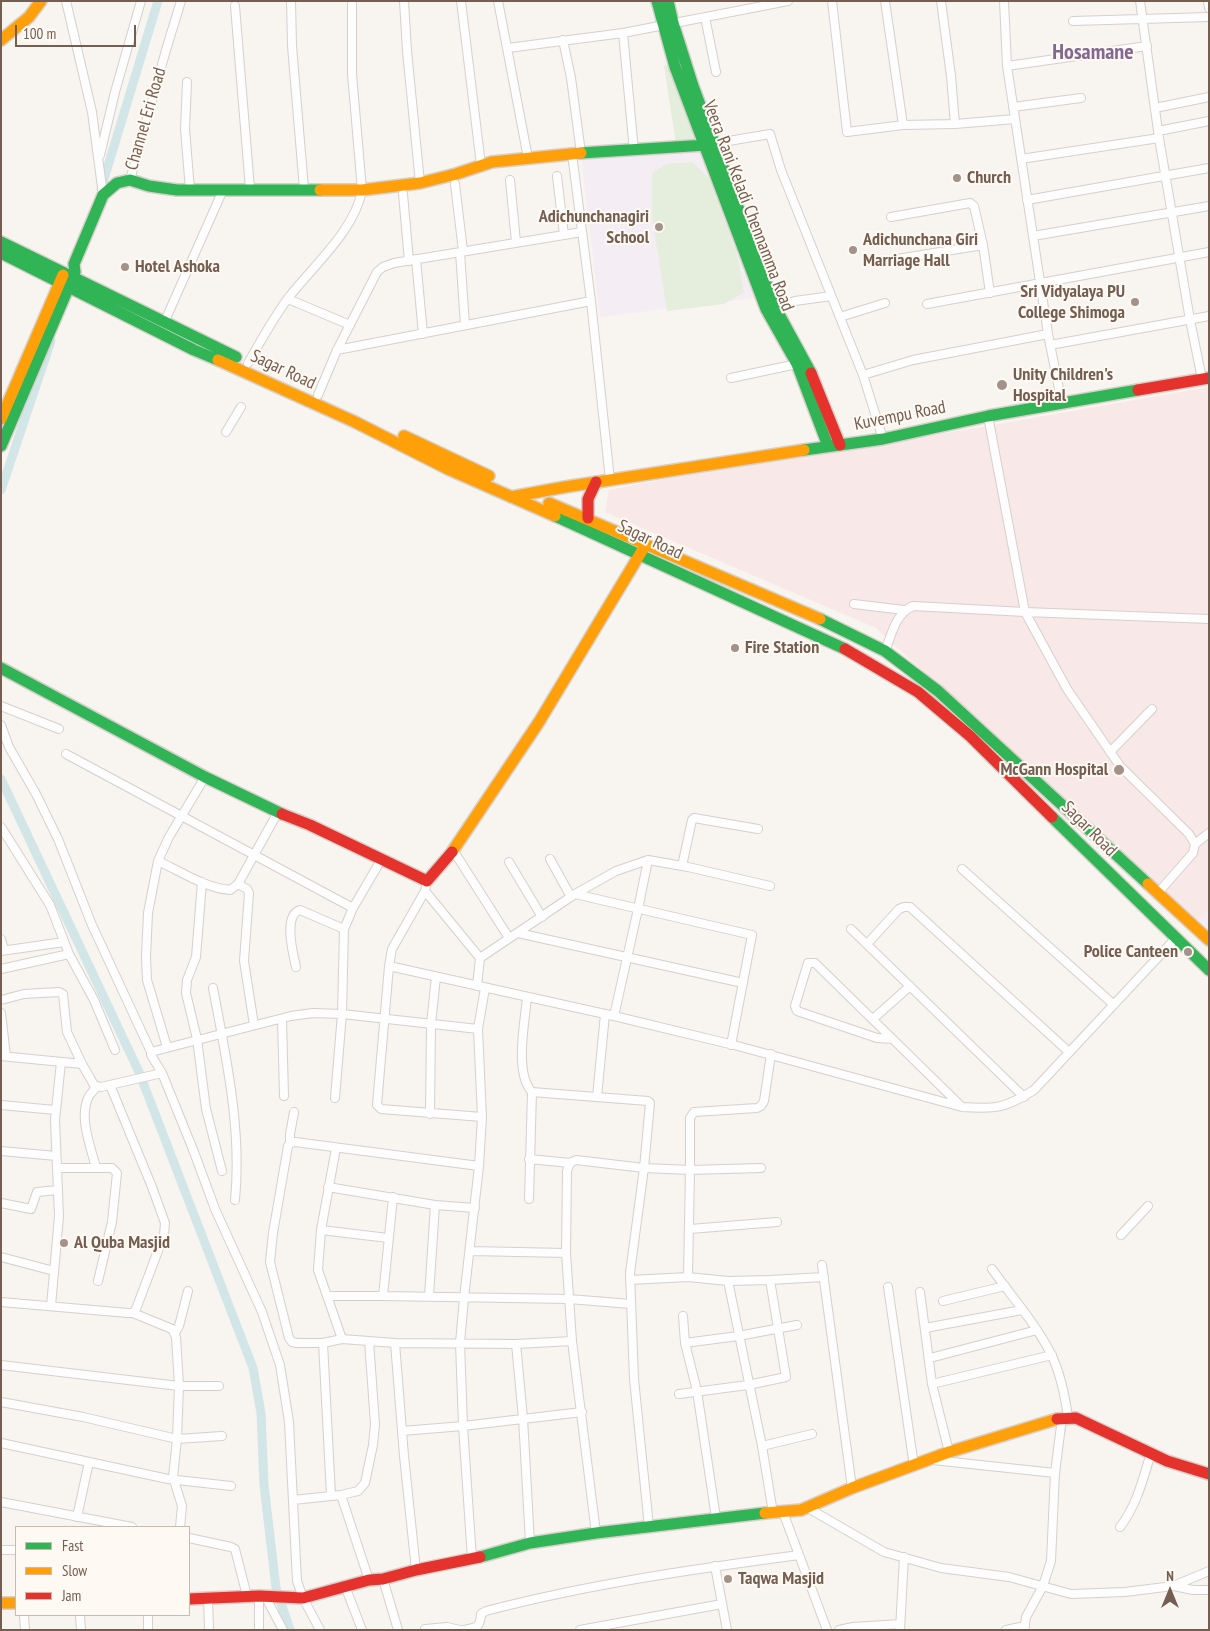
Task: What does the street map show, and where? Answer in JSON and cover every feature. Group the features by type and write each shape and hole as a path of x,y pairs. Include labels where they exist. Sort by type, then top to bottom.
{"main road":[{"path":"1,40 29,17 41,1"},
{"name":"Veera Rani Keladi Chennamma Road","path":"657,1 669,24 675,66 710,145 771,308 834,446"},
{"path":"668,1 669,24"},
{"path":"1,446 66,280 69,266 74,264 103,195 117,183 130,180 149,186 190,190 362,190 420,183 492,162 710,145"},
{"name":"Sagar Road","path":"1,242 194,350 355,422 448,469 640,554 842,647 918,692 970,736 1209,970"},
{"name":"Sagar Road","path":"1,253 164,323 526,493 800,609 885,651 938,691 1209,940"},
{"path":"1,419 66,280"},
{"path":"771,308 809,366 834,446"},
{"name":"Kuvempu Road","path":"511,497 596,482 883,439 988,416 1205,378"},
{"path":"588,518 588,499 596,482"},
{"path":"1,668 205,777 381,860 426,886 453,850 539,722 646,544"},
{"path":"190,1599 247,1596 303,1598 369,1580 383,1579 416,1570 472,1560 530,1543 716,1518 801,1510 852,1488 949,1452 1052,1419 1065,1418 1088,1423 1167,1461 1209,1474"},
{"path":"1,1603 15,1603"}],"street":[{"path":"66,1 92,112 103,195"},
{"path":"99,159 115,92 141,1"},
{"name":"Channel Eri Road","path":"130,180 181,1"},
{"path":"292,1 292,46 304,189"},
{"path":"248,363 288,299 350,224 360,203 362,190 352,74 352,1"},
{"path":"404,1 420,183"},
{"path":"462,1 481,165"},
{"path":"498,1 528,158"},
{"path":"508,48 624,33 788,1"},
{"path":"832,1 847,132 903,125 955,124 1015,118"},
{"path":"885,1 903,125"},
{"path":"941,1 955,124"},
{"path":"1004,1 1007,66 1048,334 1062,404"},
{"path":"1140,1 1165,176 1179,258 1190,320 1205,378"},
{"path":"1208,1 1209,8"},
{"path":"235,6 250,189"},
{"path":"1073,21 1209,16"},
{"path":"705,17 716,72"},
{"path":"624,33 634,151"},
{"path":"563,40 571,78 582,232 610,480"},
{"path":"1007,66 1147,46"},
{"path":"187,82 185,129 190,190"},
{"path":"1155,108 1209,97"},
{"path":"1013,107 1081,98"},
{"path":"1021,159 1159,134 1209,121"},
{"path":"710,145 770,134 781,170 863,375 883,439"},
{"path":"1028,200 1209,168"},
{"path":"557,176 564,235"},
{"path":"510,180 516,242"},
{"path":"455,184 465,325"},
{"path":"164,323 223,190"},
{"path":"404,194 423,334"},
{"path":"891,217 970,203 974,206 983,245 990,293"},
{"path":"1033,236 1209,206"},
{"path":"318,395 337,350 377,272 383,267 412,260 582,232"},
{"path":"885,261 983,245"},
{"path":"927,304 1209,252"},
{"path":"771,308 795,301 831,296"},
{"path":"288,299 350,325"},
{"path":"337,350 591,301"},
{"path":"840,317 885,303"},
{"path":"1050,346 1209,316"},
{"path":"863,375 913,360 1048,334"},
{"path":"731,378 797,364"},
{"path":"226,432 241,407"},
{"path":"988,416 1025,612 1067,689 1120,766 1189,834 1195,844"},
{"path":"854,604 904,610"},
{"path":"885,651 897,618 904,610 913,606 1209,620"},
{"path":"1,706 59,728"},
{"path":"1110,752 1152,709"},
{"path":"1,725 9,746 36,794 58,839 92,925 151,1052 158,1074 194,1152 215,1209 262,1312 280,1365 290,1422 297,1581 303,1598 320,1630"},
{"path":"66,754 353,908"},
{"path":"167,1048 147,980 148,913 158,861 205,777"},
{"path":"158,861 202,882 230,890 238,884 278,812"},
{"path":"682,866 694,818 758,829"},
{"path":"1,827 50,905 69,954 94,1000 115,1050"},
{"path":"1157,894 1192,853 1195,844 1209,833"},
{"path":"453,850 509,938"},
{"path":"550,859 573,896 752,935 732,1045"},
{"path":"335,1098 342,1014 344,929 353,908 381,860"},
{"path":"614,1016 648,860"},
{"path":"480,958 573,896 616,871 648,860 770,886"},
{"path":"508,862 542,917"},
{"path":"962,870 1114,1004"},
{"path":"202,882 196,957 186,986 197,1039 206,1108 222,1171"},
{"path":"238,884 248,889 249,893 244,961 254,1025"},
{"path":"476,986 480,958 426,886 392,949 377,1105 381,1109 482,1117"},
{"path":"867,944 899,909 910,907 1069,1052"},
{"path":"296,967 290,932 292,917 295,911 300,910 344,929"},
{"path":"851,929 1024,1096"},
{"path":"518,933 744,983"},
{"path":"389,966 614,1016 771,1054 962,1106 993,1108 1015,1102 1034,1090 1176,938"},
{"path":"1,939 3,950 64,942"},
{"path":"1,969 69,954"},
{"path":"892,1038 877,1038 797,1011 795,1006 808,962 815,963 962,1106"},
{"path":"430,1114 430,1024 436,977"},
{"path":"873,1019 910,986"},
{"path":"213,988 228,1061 233,1105 236,1166 235,1200"},
{"path":"472,1560 463,1426 460,1343 479,1166 482,1117 478,1029 485,988"},
{"path":"1,1000 24,994 60,992 63,994 67,1032 82,1064 97,1087"},
{"path":"527,997 522,1066 525,1082 532,1092 529,1199"},
{"path":"1,1013 4,1056 82,1064"},
{"path":"151,1052 254,1025 313,1013 342,1014 478,1029"},
{"path":"598,1097 605,1014"},
{"path":"282,1019 284,1096"},
{"path":"688,1277 691,1114 694,1112 757,1108 761,1106 764,1101 771,1054"},
{"path":"51,1306 59,1216 55,1110 61,1062"},
{"path":"96,1168 86,1127 85,1112 89,1096 97,1087 158,1074"},
{"path":"110,1085 165,1223 164,1235 133,1313"},
{"path":"532,1092 648,1101 650,1103 630,1280 634,1379 649,1527"},
{"path":"1,1105 55,1110"},
{"path":"294,1112 273,1233 270,1262 289,1338 292,1342 323,1342 342,1339 395,1343 516,1344 572,1342"},
{"path":"290,1143 295,1142 479,1166"},
{"path":"336,1148 321,1230 318,1270 342,1339"},
{"path":"1,1151 56,1156"},
{"path":"529,1159 570,1163 576,1160 644,1168 690,1170 761,1168"},
{"path":"570,1163 567,1171 566,1253 572,1342 596,1533"},
{"path":"57,1168 112,1168 117,1173 112,1222 98,1281"},
{"path":"328,1187 435,1205 475,1208"},
{"path":"1,1203 31,1209 37,1192 58,1190"},
{"path":"383,1296 388,1238 394,1198"},
{"path":"429,1296 435,1205"},
{"path":"1121,1235 1148,1206"},
{"path":"690,1229 777,1222"},
{"path":"321,1230 388,1238"},
{"path":"470,1251 566,1253"},
{"path":"1,1257 54,1271"},
{"path":"822,1265 852,1488"},
{"path":"992,1269 1037,1330 1052,1355 1061,1381 1065,1418 1055,1472 1051,1561 1043,1586 1026,1617 1025,1628 1006,1630"},
{"path":"630,1280 688,1277 728,1281 824,1277"},
{"path":"679,1394 748,1385 786,1377 770,1280"},
{"path":"728,1281 748,1385 778,1513 799,1555 827,1630"},
{"path":"943,1301 1005,1286"},
{"path":"888,1287 914,1466"},
{"path":"180,1526 182,1506 174,1480 179,1386 175,1333 179,1326 188,1291"},
{"path":"920,1292 932,1384 949,1452"},
{"path":"326,1296 569,1299 631,1304"},
{"path":"1,1302 133,1313 172,1329 175,1333"},
{"path":"925,1328 1022,1310"},
{"path":"683,1316 685,1343 697,1391 716,1518"},
{"path":"685,1343 797,1325"},
{"path":"930,1358 1037,1330"},
{"path":"293,1500 358,1491 365,1483 376,1424 369,1341"},
{"path":"323,1342 331,1495"},
{"path":"395,1343 416,1570"},
{"path":"516,1344 523,1418 530,1543"},
{"path":"932,1384 1052,1355"},
{"path":"1,1365 179,1386 219,1386"},
{"path":"1,1402 83,1417 177,1439 222,1436"},
{"path":"402,1431 582,1412"},
{"path":"762,1446 812,1434"},
{"path":"1,1443 174,1480 231,1486"},
{"path":"1120,1527 1127,1519 1136,1501 1151,1453"},
{"path":"930,1459 1055,1472"},
{"path":"77,1517 89,1462"},
{"path":"341,1494 369,1580"},
{"path":"1,1502 126,1526"},
{"path":"808,1508 884,1552 941,1568 1009,1577 1071,1594 1125,1592 1174,1586 1209,1571"},
{"path":"190,1538 231,1546 235,1549 247,1596"},
{"path":"1,1550 15,1550"},
{"path":"425,1629 447,1627 462,1630 477,1627 480,1624 481,1614 486,1611 528,1600 715,1566 799,1555"},
{"path":"839,1630 853,1627 900,1627 904,1557"},
{"path":"715,1566 727,1630"},
{"path":"383,1579 398,1630"},
{"path":"346,1586 362,1630"},
{"path":"1174,1586 1192,1590 1209,1590"},
{"path":"259,1630 265,1596"},
{"path":"265,1596 283,1630"},
{"path":"208,1598 209,1630"},
{"path":"583,1630 619,1626 722,1604"},
{"path":"24,1616 25,1630"},
{"path":"80,1616 81,1630"},
{"path":"148,1616 148,1630"}],"shaded area":[{"name":"Adichunchanagiri School","path":"701,150 754,298 600,317 581,156"},
{"name":"McGann Hospital","path":"1209,387 1209,911 1195,922 876,628 605,512 609,490 689,474 982,427"},
{"path":"1209,911 1209,933 1195,922"}],"green space":[{"path":"669,64 699,142 676,144 664,66"},
{"path":"692,162 709,178 737,254 744,292 724,304 667,311 652,217 652,173 666,164"}],"waterway":[{"path":"101,189 158,1"},
{"path":"1,490 51,341"},
{"path":"1,779 139,1072 253,1368 261,1413 264,1485 276,1588 290,1630"}],"traffic: fast":[{"path":"657,1 675,67 766,309 797,364 828,446"},
{"path":"668,1 693,86 775,307 811,373"},
{"path":"581,153 706,145"},
{"path":"1,446 73,277 75,272 74,264 103,195 117,183 130,180 149,186 177,190 320,190"},
{"path":"1,242 236,357"},
{"path":"1,253 194,350 218,360"},
{"path":"804,450 883,439 988,416 1138,390"},
{"path":"555,516 845,649"},
{"path":"820,619 885,651 938,691 1148,884"},
{"path":"1,668 205,777 282,814"},
{"path":"1052,817 1209,970"},
{"path":"480,1557 530,1543 596,1533 765,1513"}],"traffic: slow":[{"path":"1,40 29,17 41,1"},
{"path":"320,190 362,190 420,183 492,162 581,153"},
{"path":"1,419 63,275"},
{"path":"218,360 355,422 448,469 555,516"},
{"path":"404,436 489,476"},
{"path":"511,497 804,450"},
{"path":"549,503 820,619"},
{"path":"452,852 539,722 643,549"},
{"path":"1148,884 1209,940"},
{"path":"765,1513 801,1510 852,1488 949,1452 1057,1419"},
{"path":"1,1603 15,1603"}],"traffic: jam":[{"path":"811,373 840,445"},
{"path":"1138,390 1209,378"},
{"path":"588,518 588,499 596,482"},
{"path":"845,649 918,692 970,736 1052,817"},
{"path":"282,814 310,825 427,881 452,852"},
{"path":"1057,1419 1076,1418 1167,1461 1209,1474"},
{"path":"190,1599 259,1596 303,1598 369,1580 383,1579 480,1557"}],"place":[{"name":"Church","path":"957,178"},
{"name":"Adichunchanagiri School","path":"659,227"},
{"name":"Adichunchana Giri Marriage Hall","path":"853,250"},
{"name":"Hotel Ashoka","path":"125,267"},
{"name":"Sri Vidyalaya PU College Shimoga","path":"1135,302"},
{"name":"Unity Children's Hospital","path":"1002,385"},
{"name":"Fire Station","path":"735,648"},
{"name":"McGann Hospital","path":"1119,770"},
{"name":"Police Canteen","path":"1188,952"},
{"name":"Al Quba Masjid","path":"64,1243"},
{"name":"Taqwa Masjid","path":"728,1579"}],"district":[{"name":"Hosamane","path":"1093,53"}]}
